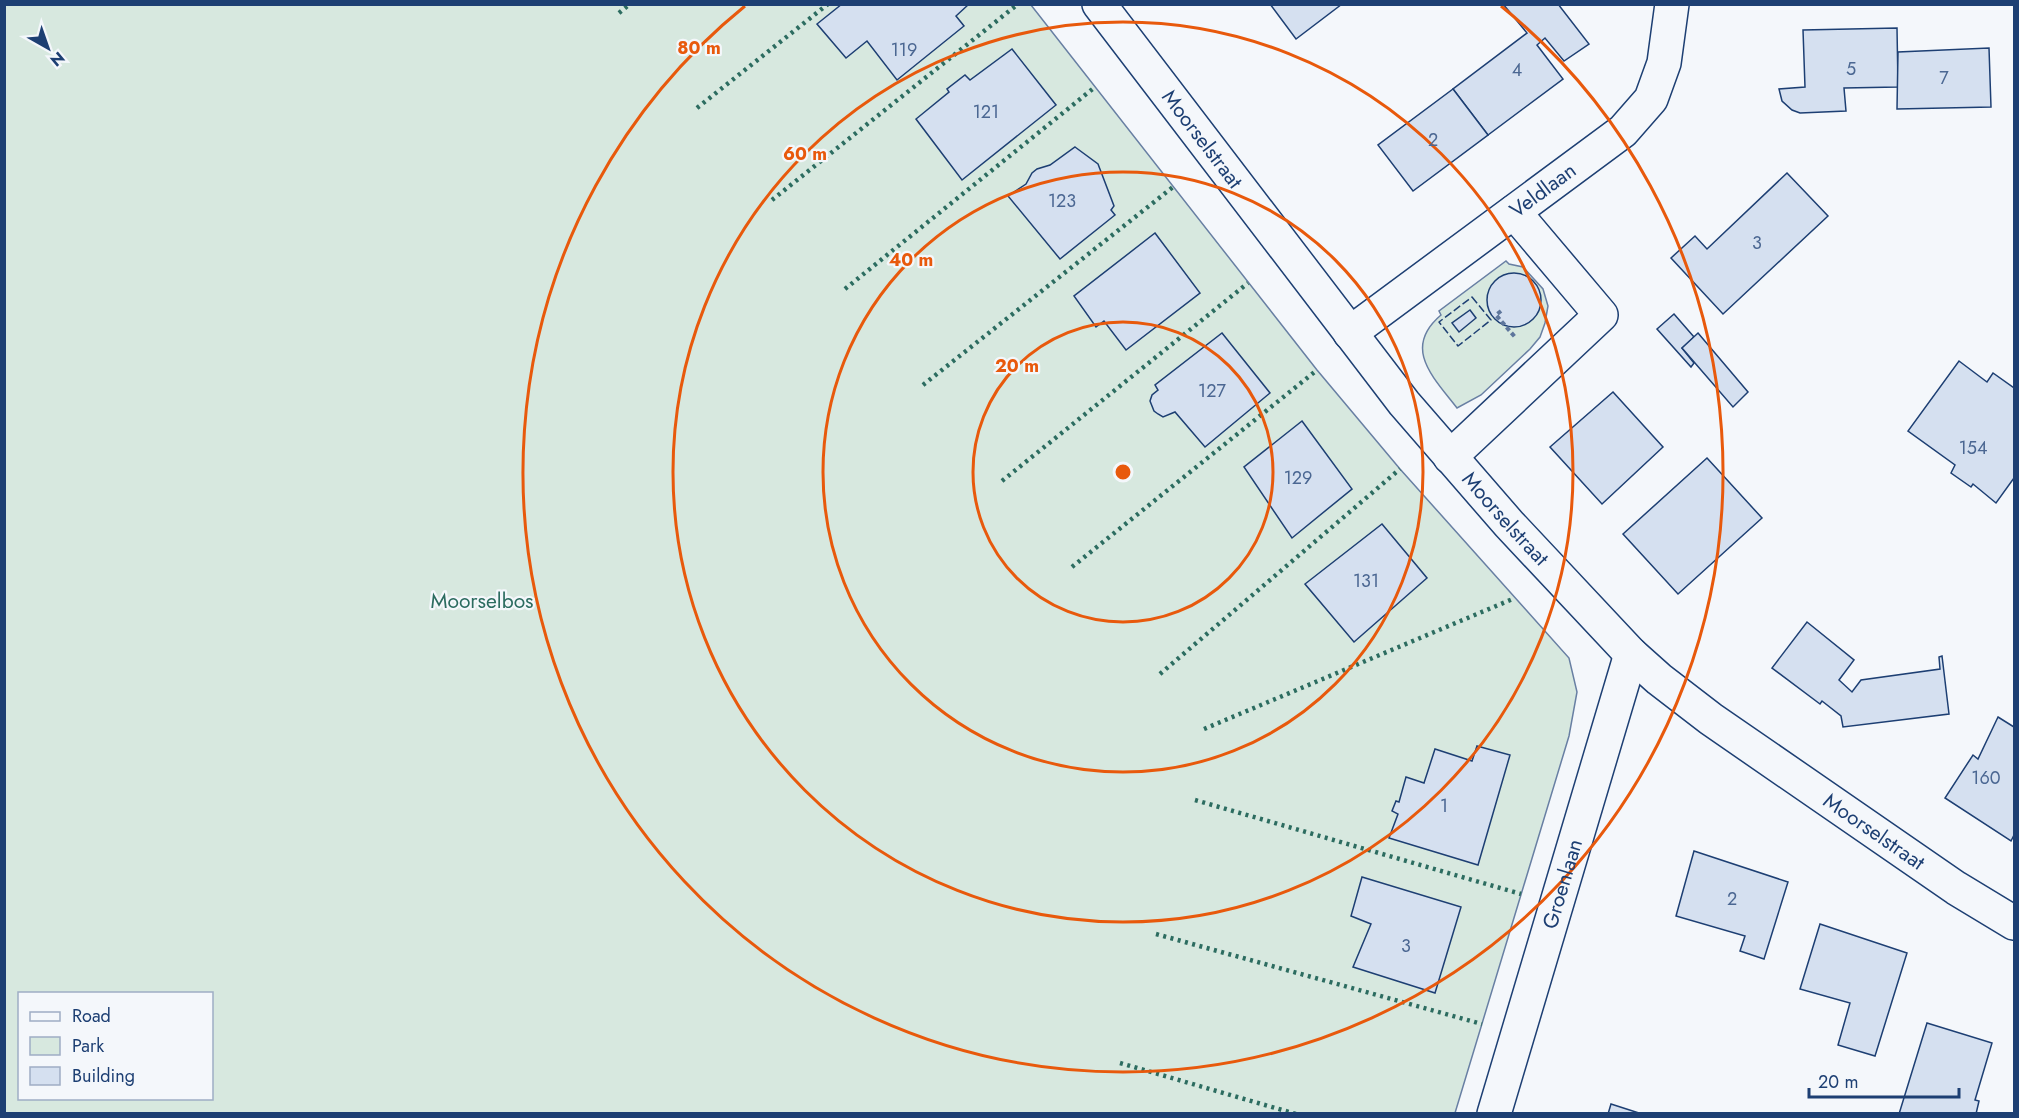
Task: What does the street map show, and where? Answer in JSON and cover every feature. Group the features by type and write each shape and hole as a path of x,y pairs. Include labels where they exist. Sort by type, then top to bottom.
{"street":[{"name":"Moorselstraat","path":"1099,4 1404,403 1547,567 1631,654 1711,719 1956,888 2014,923"},
{"name":"Veldlaan","path":"1350,333 1623,131 1651,99 1664,63 1672,4"},
{"path":"1450,457 1601,315 1514,212"},
{"name":"Groenlaan","path":"1494,1113 1631,654"}],"green space":[{"name":"Moorselbos","path":"5,5 1031,5 1317,370 1400,469 1569,658 1577,692 1569,736 1455,1113 5,1114"},
{"path":"1506,261 1509,264 1523,267 1543,289 1548,306 1545,323 1540,337 1530,349 1481,395 1457,408 1431,374 1425,362 1424,339 1430,327 1441,315 1439,311"}],"building":[{"path":"842,4 969,4 956,16 964,26 897,80 867,41 846,58 817,24"},
{"path":"1270,4 1342,4 1296,39"},
{"path":"1503,4 1558,4 1589,44 1564,61 1545,38 1537,45 1563,79 1488,135 1453,89 1527,33"},
{"path":"1897,28 1898,87 1844,88 1846,111 1800,113 1792,110 1782,101 1779,89 1805,87 1803,30"},
{"path":"1989,48 1991,107 1897,109 1898,52"},
{"path":"1012,49 1056,105 962,180 916,119 949,92 947,89 965,75 970,80"},
{"path":"1453,89 1488,135 1413,191 1378,145"},
{"path":"1075,147 1098,164 1114,206 1111,210 1115,215 1060,259 1008,196 1026,184 1037,169 1050,165"},
{"path":"1787,173 1828,216 1723,314 1671,258 1695,236 1707,249"},
{"path":"1155,233 1200,293 1126,350 1104,321 1096,327 1074,296"},
{"path":"1514,273 1524,275 1533,281 1539,290 1541,300 1539,310 1533,319 1524,325 1514,327 1504,325 1495,319 1489,310 1487,300 1489,290 1495,281 1504,275"},
{"path":"1470,310 1476,318 1459,332 1452,323"},
{"path":"1674,314 1694,337 1682,348 1694,363 1691,367 1657,329"},
{"path":"1222,333 1270,393 1205,447 1175,412 1163,417 1154,411 1150,401 1152,395 1158,390 1155,385"},
{"path":"1698,333 1748,392 1733,407 1682,348"},
{"path":"1959,361 1987,382 1993,373 2014,388 2014,478 1996,503 1973,484 1971,487 1951,473 1955,465 1908,431"},
{"path":"1613,392 1663,447 1602,504 1550,447"},
{"path":"1302,421 1352,489 1292,538 1244,467"},
{"path":"1707,458 1762,518 1678,594 1623,534"},
{"path":"1382,524 1427,578 1354,642 1305,584"},
{"path":"1807,622 1854,660 1839,680 1852,692 1861,680 1940,669 1939,657 1942,656 1949,714 1843,727 1841,716 1822,701 1820,704 1772,668"},
{"path":"1998,717 2014,727 2014,835 2011,841 1945,798 1973,755 1978,759"},
{"path":"1477,746 1510,755 1478,865 1389,838 1398,814 1392,811 1396,801 1399,802 1406,777 1424,783 1435,749 1472,761"},
{"path":"1694,851 1788,882 1764,959 1740,951 1745,936 1676,916"},
{"path":"1362,877 1461,907 1435,993 1353,967 1371,924 1351,916"},
{"path":"1820,924 1907,953 1875,1056 1838,1045 1850,1003 1800,989"},
{"path":"1927,1023 1992,1043 1975,1100 1979,1101 1976,1114 1899,1114"},
{"path":"1611,1104 1642,1114 1608,1114"}],"hedge":[{"path":"619,13 630,4"},
{"path":"697,108 828,4"},
{"path":"772,200 1018,4"},
{"path":"845,289 1095,87"},
{"path":"923,385 1173,187"},
{"path":"1002,481 1248,283"},
{"path":"1072,567 1317,370"},
{"path":"1160,674 1400,469"},
{"path":"1204,729 1515,598"},
{"path":"1195,800 1521,894"},
{"path":"1156,934 1482,1024"},
{"path":"1120,1063 1296,1114"}],"fence":[{"path":"1472,297 1491,320 1458,346 1439,322 1472,297"}]}
